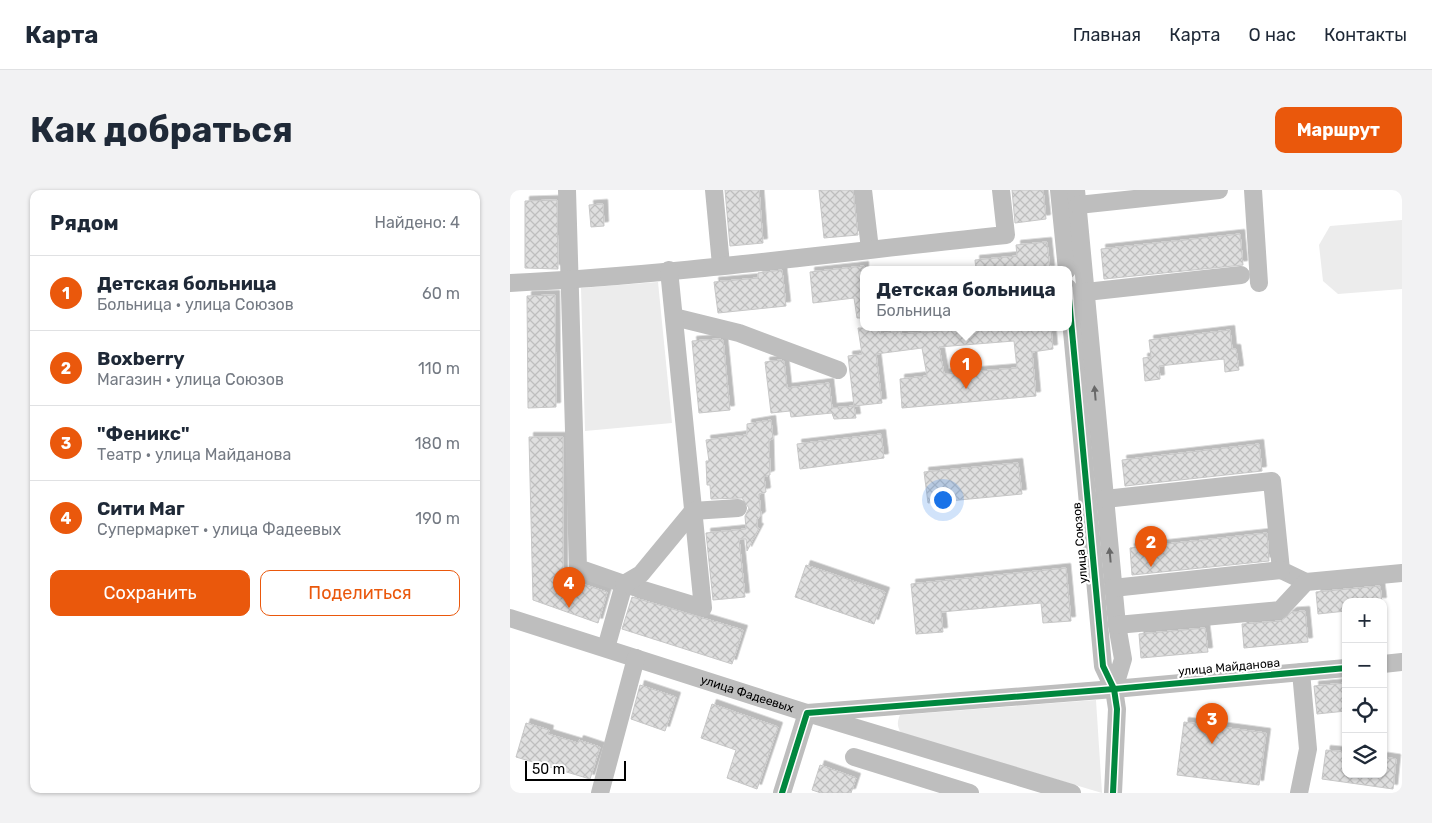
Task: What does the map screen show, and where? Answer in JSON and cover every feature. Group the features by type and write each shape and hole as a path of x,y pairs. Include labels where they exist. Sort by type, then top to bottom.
{"street":[{"path":"567,190 578,568 703,608 670,270"},
{"path":"714,190 722,265"},
{"path":"863,190 870,249"},
{"path":"510,283 570,280 1006,235 1001,190"},
{"name":"улица Союзов","path":"1059,190 1072,232 1086,292 1083,356 1103,666 1114,690 1117,710 1113,793"},
{"path":"1077,197 1219,190"},
{"path":"1253,190 1259,283"},
{"name":"улица Союзов","path":"1068,266 1077,197"},
{"path":"1086,292 1241,275"},
{"name":"улица Союзов","path":"1072,306 1083,356 1105,499 1117,625 1123,659 1114,690"},
{"path":"674,317 739,333 838,370"},
{"path":"1105,499 1272,481 1281,570"},
{"path":"606,648 624,584 641,574 693,510 738,508"},
{"path":"1113,588 1281,570 1306,582 1402,575"},
{"path":"1117,625 1280,610 1306,582"},
{"name":"улица Фадеевых","path":"510,618 807,713 970,762 1046,789 1072,793"},
{"path":"600,793 636,658"},
{"path":"1387,664 1402,662"},
{"name":"улица Майданова","path":"807,713 1114,690 1342,668"},
{"path":"1299,793 1308,749 1301,672"},
{"path":"782,793 807,713"},
{"path":"882,765 888,738"},
{"path":"854,757 966,792 970,762"}],"shaded area":[{"path":"1402,220 1402,289 1338,294 1323,281 1319,245 1330,226"},
{"path":"658,282 672,423 585,431 581,288"},
{"path":"1096,700 1102,793 901,733 898,726 900,715"}],"building":[{"path":"725,190 759,190 763,243 730,246"},
{"path":"819,190 853,190 858,235 824,238"},
{"path":"1012,190 1043,190 1046,219 1015,223"},
{"path":"557,200 558,269 525,268 525,201"},
{"path":"603,204 604,226 591,227 589,205"},
{"path":"1240,234 1243,265 1104,279 1101,249"},
{"path":"1047,242 1050,266 976,266 975,260 1017,256 1016,245"},
{"path":"860,266 860,318 857,318 854,298 813,303 810,272"},
{"path":"782,270 786,306 718,313 714,282 758,278 758,273"},
{"path":"555,295 556,407 528,408 527,296"},
{"path":"858,328 860,328 860,331 880,331 880,334 901,331 901,334 941,331 1051,331 1053,349 1032,352 1036,396 902,408 900,379 927,376 922,348 876,354 882,403 854,406 848,356 862,354","holes":["1014,341 1017,368 944,374 939,347"]},
{"path":"1230,330 1232,349 1236,349 1239,370 1225,372 1224,359 1159,366 1160,379 1145,381 1143,358 1151,357 1149,340"},
{"path":"723,340 730,410 699,413 692,341"},
{"path":"784,361 787,388 829,383 832,408 854,406 856,418 834,419 832,413 791,417 790,411 771,413 765,362"},
{"path":"771,420 773,439 769,440 770,475 764,477 766,492 759,494 761,516 757,519 757,528 759,528 747,551 746,539 739,539 745,597 713,600 706,533 746,529 745,516 749,508 742,498 711,499 710,485 707,485 706,461 709,461 706,440 747,435 747,424"},
{"path":"881,434 884,458 800,469 797,444"},
{"path":"529,437 563,437 563,578 607,592 598,623 533,600"},
{"path":"1259,444 1262,471 1125,486 1122,460"},
{"path":"1018,463 1022,494 928,503 924,472"},
{"path":"1267,533 1269,561 1132,575 1130,548"},
{"path":"806,565 885,592 874,624 795,597"},
{"path":"1066,568 1071,621 1043,623 1041,603 941,612 943,632 916,634 911,584"},
{"path":"1380,586 1382,598 1342,598 1342,611 1318,614 1316,592"},
{"path":"632,597 743,630 732,664 622,629"},
{"path":"1305,611 1308,642 1244,648 1242,624 1281,621 1292,612"},
{"path":"1205,628 1208,652 1141,658 1139,634"},
{"path":"1342,683 1342,711 1317,714 1314,686"},
{"path":"640,685 676,697 665,731 631,719"},
{"path":"712,704 778,727 757,789 727,778 736,750 701,738"},
{"path":"1184,722 1266,733 1259,785 1177,775"},
{"path":"526,723 549,730 548,734 578,743 579,740 600,747 590,779 516,757"},
{"path":"1326,750 1342,752 1342,778 1387,778 1387,758 1396,759 1393,789 1322,779"},
{"path":"820,765 856,778 851,793 821,793 812,790"}],"cycle path":[{"path":"1072,331 1103,666 1114,689 1117,709 1113,793"},
{"path":"782,793 807,713 1114,689 1342,668"}],"place":[{"name":"Детская больница","path":"966,389"},
{"name":"Boxberry","path":"1151,567"},
{"name":"Сити Маг","path":"569,608"},
{"name":"\"Феникс\"","path":"1212,744"}]}
